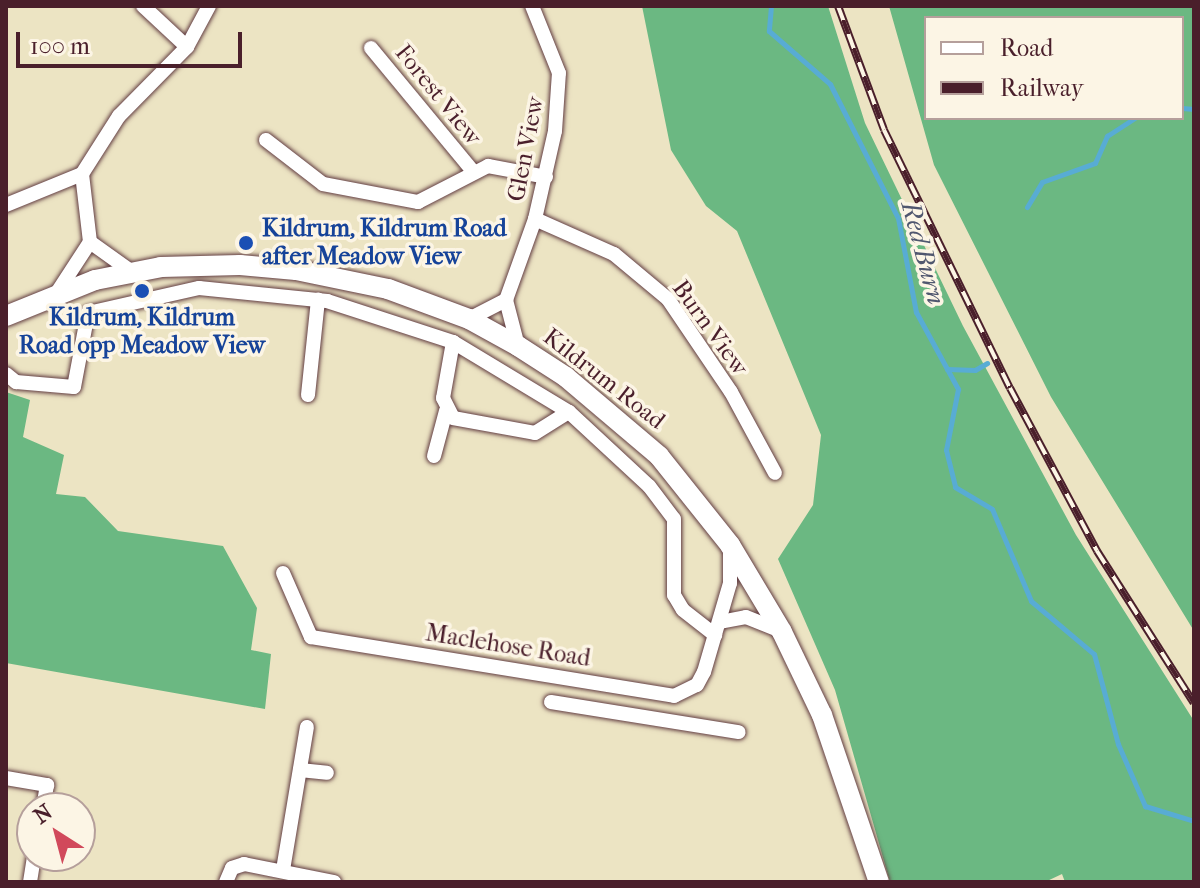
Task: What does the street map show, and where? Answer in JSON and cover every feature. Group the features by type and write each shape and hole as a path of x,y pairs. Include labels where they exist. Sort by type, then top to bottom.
{"street":[{"path":"143,6 187,47"},
{"path":"6,205 82,174 119,116 187,47 209,6"},
{"name":"Glen View","path":"506,300 535,219 561,103 559,73 532,6"},
{"name":"Forest View","path":"371,48 472,170"},
{"name":"Forest View","path":"266,140 323,184 409,201 438,196 472,170 507,166 546,177"},
{"path":"58,291 90,242 82,174"},
{"name":"Burn View","path":"535,219 614,254 668,299 731,392 775,473"},
{"path":"90,242 132,272"},
{"name":"Kildrum Road","path":"6,316 58,291 132,272 186,266 296,270 388,289 469,319 566,377 659,456 730,545 782,632 838,754 879,882"},
{"path":"6,374 16,382 74,387 88,313 99,307 199,288 318,300 453,342 569,412 638,474 674,519 674,595 683,610 718,629 746,617 782,632"},
{"path":"308,395 318,300"},
{"path":"469,319 506,300 518,346"},
{"path":"434,456 446,411 453,342"},
{"path":"446,411 453,418 535,433 569,412"},
{"name":"Maclehose Road","path":"283,573 311,637 628,688 686,694 697,685 718,629 730,583 730,545"},
{"path":"625,714 628,688"},
{"path":"551,702 739,732"},
{"path":"283,870 307,727"},
{"path":"300,770 327,773"},
{"path":"6,778 47,785 46,792"},
{"path":"226,882 238,864 334,882"}],"green space":[{"path":"642,6 828,6 865,123 963,326 1076,535 1194,721 1194,882 1065,882 1062,874 1045,882 890,882 835,690 778,559 813,505 821,435 737,231 706,206 671,150"},
{"path":"889,6 1194,6 1194,631 1051,397 934,165"},
{"path":"6,392 30,400 23,437 64,455 56,494 85,497 118,531 223,546 257,608 251,650 271,654 265,709 6,663"}],"waterway":[{"name":"Red Burn","path":"771,6 769,31 830,84 898,218 916,312 958,389 946,450 955,487 992,509 1031,601 1094,654 1118,744 1145,806 1194,821"},
{"path":"1184,108 1194,109"},
{"path":"1027,207 1042,182 1095,163 1107,136 1132,120"},
{"path":"947,369 975,370 987,363"}],"railway":[{"path":"838,6 884,130 1010,388 1097,551 1194,703"}],"place":[{"name":"Kildrum, Kildrum Road after Meadow View","path":"246,243"},
{"name":"Kildrum, Kildrum Road opp Meadow View","path":"142,291"}]}
